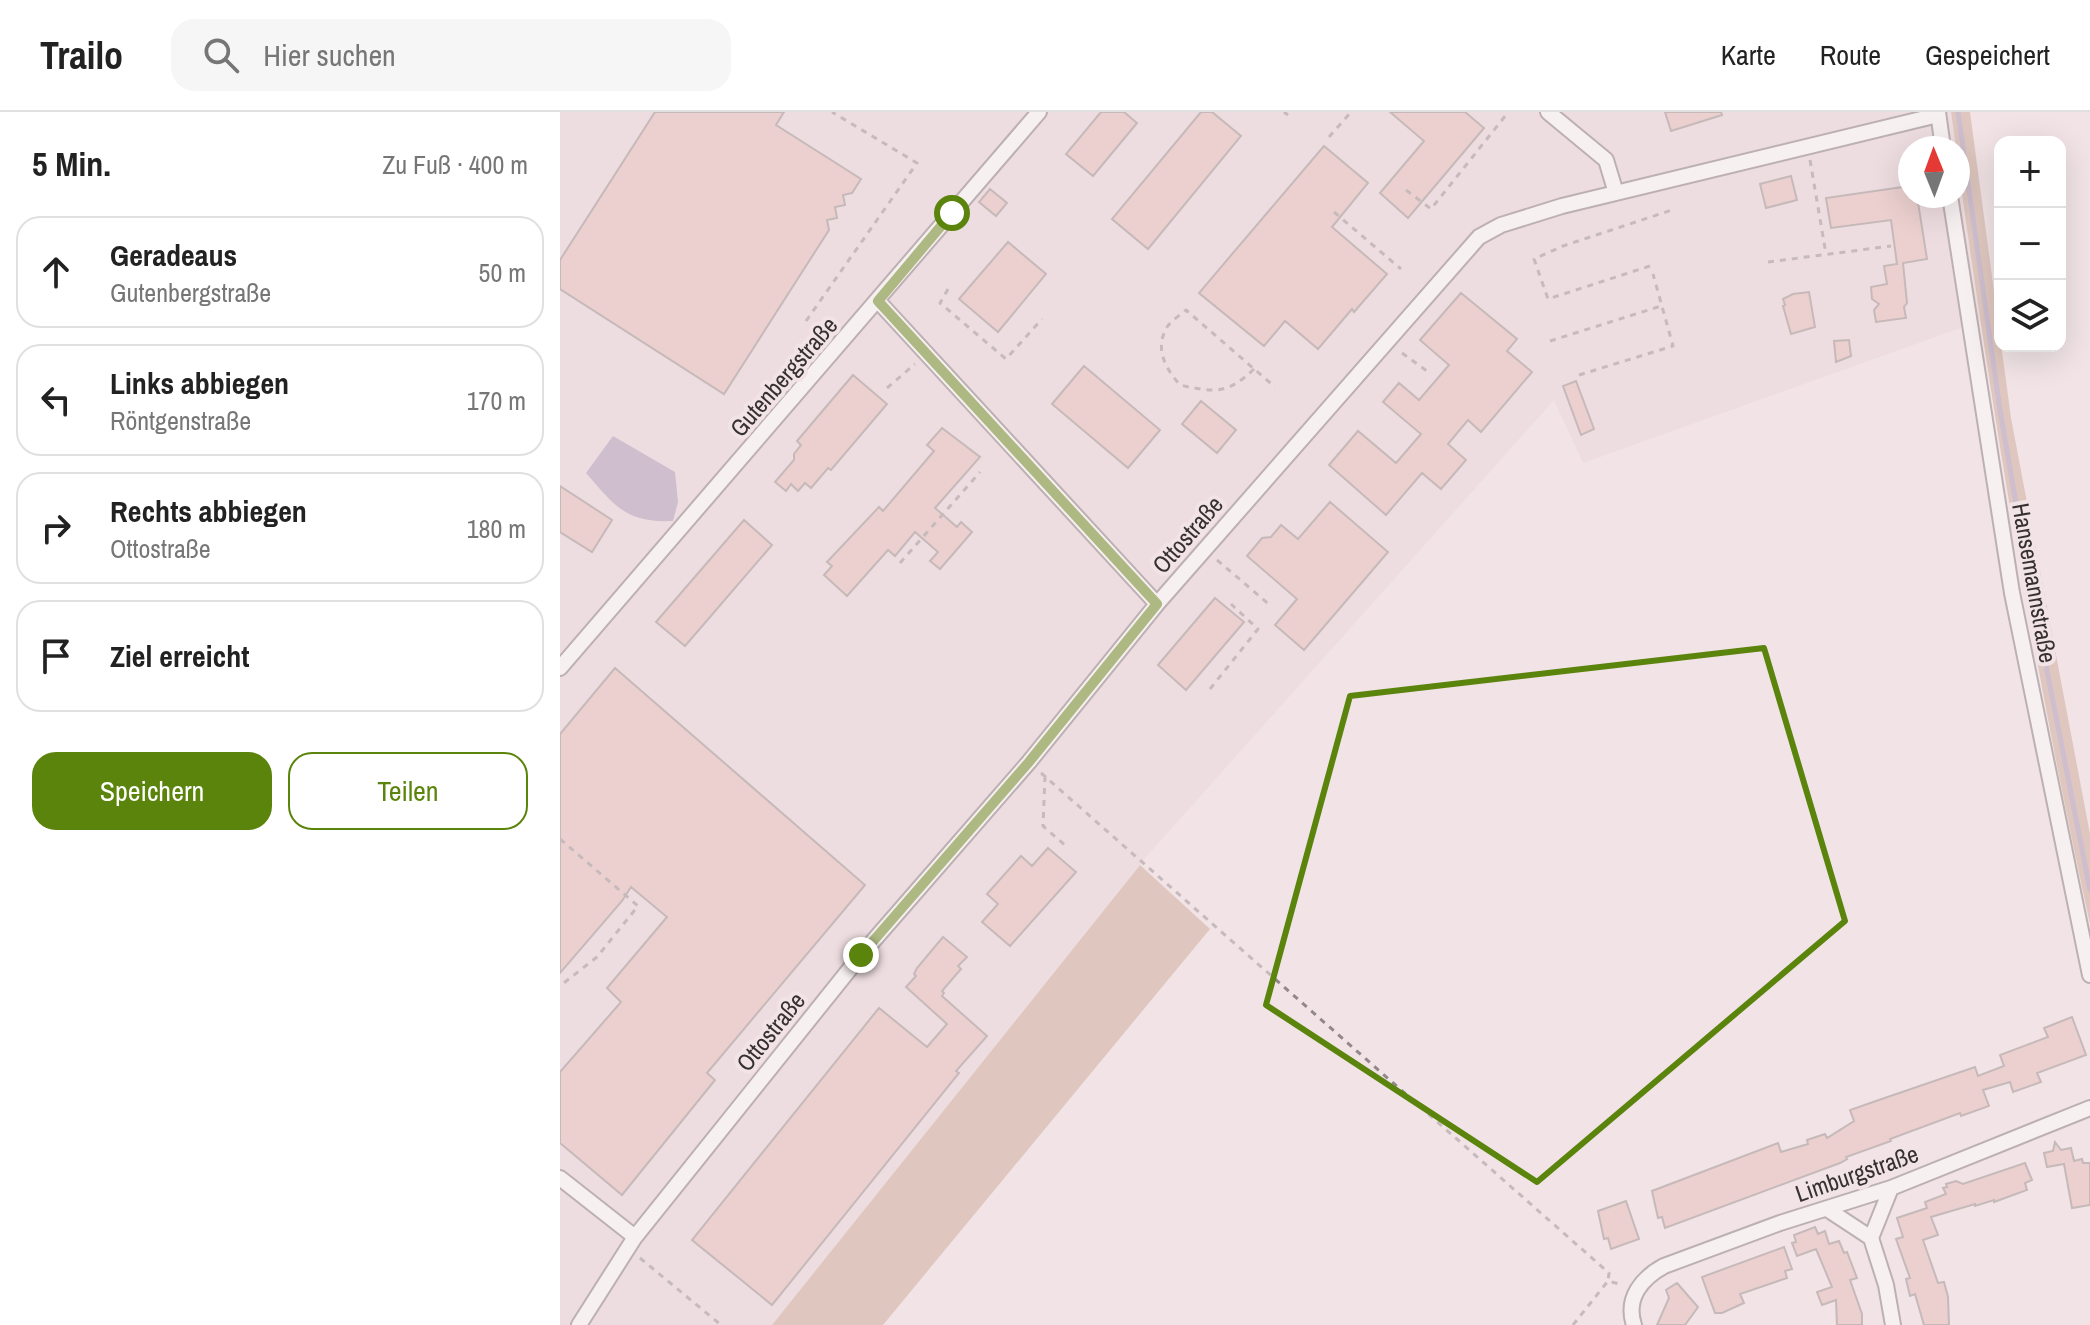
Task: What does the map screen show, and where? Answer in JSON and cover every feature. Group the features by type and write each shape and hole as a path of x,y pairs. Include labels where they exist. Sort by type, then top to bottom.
{"street":[{"name":"Gutenbergstraße","path":"560,668 1039,112"},
{"path":"1548,112 1606,160 1616,193"},
{"path":"1938,113 1941,136"},
{"name":"Ottostraße","path":"579,1325 631,1242 861,955 1029,762 1157,604 1479,237 1501,225 1616,193 1938,113"},
{"name":"Hansemannstraße","path":"1952,208 2012,593 2090,975"},
{"path":"878,301 1157,604"},
{"name":"Limburgstraße","path":"1639,1286 1664,1266 1780,1223 1891,1188 2090,1108"},
{"path":"560,1178 631,1242"},
{"path":"1871,1238 1891,1188"},
{"path":"1827,1209 1871,1238 1886,1285 1893,1325"},
{"path":"1634,1325 1632,1307 1639,1286"}],"path":[{"path":"806,321 917,163 832,112"},
{"path":"1329,137 1351,112"},
{"path":"1406,190 1431,209 1506,115"},
{"path":"1808,145 1826,254"},
{"path":"1650,266 1548,299 1534,259 1563,246 1675,209"},
{"path":"1334,212 1401,269"},
{"path":"1768,262 1891,246"},
{"path":"1579,375 1673,346 1653,274"},
{"path":"948,289 940,303 1006,359 1042,319"},
{"path":"1550,341 1662,306"},
{"path":"1254,369 1236,385 1226,389 1180,385 1166,370 1161,350 1167,327 1186,310 1275,387"},
{"path":"1402,353 1431,374"},
{"path":"887,388 926,354"},
{"path":"900,563 980,472"},
{"path":"1205,550 1271,606"},
{"path":"1210,689 1258,629 1231,604"},
{"path":"1029,762 1609,1273 1608,1281 1573,1325"},
{"path":"1045,776 1043,826 1067,847"},
{"path":"560,839 638,906 597,957 560,986"},
{"path":"631,1242 721,1325"},
{"path":"1608,1281 1639,1286"}],"highlighted area":[{"path":"1764,648 1845,921 1537,1182 1266,1005 1350,696"}],"shaded area":[{"path":"560,112 1951,112 1954,136 1898,136 1898,208 1964,208 1980,321 1583,463 1554,400 1146,857 772,1325 560,1325"},
{"path":"1951,112 1970,112 1994,291 1994,352 2002,352 2011,418 2090,834 2090,924 2016,546 1986,355 1964,208 1970,208 1970,136 1954,136"},
{"path":"613,436 675,472 678,502 673,521 633,516 614,504 586,473"},
{"path":"1140,865 1210,929 883,1325 772,1325"}],"building":[{"path":"655,112 784,112 776,125 861,179 852,193 843,195 845,205 835,207 837,218 827,220 829,230 724,394 560,289 560,260"},
{"path":"1101,112 1124,112 1137,123 1093,176 1066,154"},
{"path":"1201,112 1212,112 1241,136 1148,249 1112,219"},
{"path":"1390,112 1465,112 1484,128 1408,218 1380,193 1424,141"},
{"path":"1665,112 1721,112 1722,115 1671,131"},
{"path":"1324,146 1368,183 1332,227 1387,274 1318,349 1285,321 1264,346 1199,293"},
{"path":"1791,176 1797,200 1766,208 1760,184"},
{"path":"1898,188 1898,208 1919,208 1927,259 1903,263 1906,318 1876,322 1874,310 1879,304 1872,299 1871,287 1887,284 1884,266 1897,264 1891,220 1831,228 1826,198"},
{"path":"990,189 1007,203 996,216 979,202"},
{"path":"1008,242 1046,274 998,332 959,299"},
{"path":"1809,292 1815,327 1791,334 1783,299"},
{"path":"1461,293 1517,339 1507,351 1532,372 1481,432 1468,420 1448,444 1466,460 1441,489 1422,473 1386,515 1329,465 1358,431 1396,463 1421,434 1383,402 1399,383 1419,400 1449,365 1420,340"},
{"path":"1849,340 1851,356 1836,362 1834,341"},
{"path":"1084,366 1160,430 1128,468 1052,404"},
{"path":"853,375 887,404 831,470 828,468 811,488 805,483 798,491 791,484 786,491 775,482 794,460 794,454 801,445 797,441"},
{"path":"1576,381 1594,429 1581,435 1563,386"},
{"path":"1201,401 1236,430 1217,453 1182,424"},
{"path":"942,428 980,457 935,508 957,527 961,522 972,532 940,569 930,561 938,552 915,532 895,556 888,550 847,596 824,575 832,566 827,562 879,507 883,511 934,451 927,445"},
{"path":"560,486 612,520 592,552 560,532"},
{"path":"1330,502 1388,552 1304,650 1275,625 1297,599 1247,556 1262,538 1271,537 1281,525 1298,539"},
{"path":"744,520 772,545 685,646 656,622"},
{"path":"1215,598 1244,622 1186,690 1158,665"},
{"path":"615,668 865,885 707,1073 715,1080 622,1195 560,1143 560,1072 621,1002 607,988 667,917 631,887 560,973 560,734"},
{"path":"1048,848 1076,872 1010,946 982,922 998,904 987,894 1021,856 1032,866"},
{"path":"943,937 967,957 958,966 961,969 942,991 942,996 987,1036 772,1305 692,1240 879,1008 927,1047 947,1024 906,987 916,976 917,968"},
{"path":"2072,1017 2086,1055 2037,1073 2041,1082 2013,1092 2010,1082 1983,1090 1989,1106 1961,1116 1960,1113 1890,1139 1846,1157 1840,1163 1665,1228 1662,1217 1658,1218 1652,1191 1778,1143 1781,1152 1808,1144 1807,1140 1825,1134 1827,1138 1854,1121 1850,1110 1975,1067 1978,1076 2004,1066 2000,1055 2048,1037 2044,1028"},
{"path":"2055,1142 2061,1150 2071,1148 2074,1161 2082,1159 2083,1163 2090,1163 2090,1205 2072,1208 2064,1164 2047,1167 2044,1153 2053,1151"},
{"path":"2025,1163 2032,1180 2025,1183 2027,1190 1994,1202 1975,1204 1931,1217 1938,1235 1923,1240 1938,1283 1944,1282 1949,1325 1924,1325 1915,1294 1910,1296 1906,1279 1910,1278 1896,1239 1903,1237 1897,1218 1927,1208 1925,1202 1946,1194 1943,1188 1947,1187 1946,1184 1956,1181 1963,1184"},
{"path":"1626,1201 1639,1239 1611,1249 1608,1238 1604,1239 1598,1211"},
{"path":"1815,1227 1818,1234 1825,1231 1829,1244 1839,1241 1844,1253 1847,1252 1857,1278 1850,1280 1862,1314 1862,1325 1837,1325 1836,1300 1822,1305 1817,1292 1832,1287 1816,1249 1797,1256 1792,1243 1796,1242 1794,1235"},
{"path":"1784,1247 1792,1269 1785,1271 1787,1278 1740,1294 1744,1303 1715,1313 1702,1277"},
{"path":"1677,1283 1698,1307 1685,1325 1657,1325 1669,1298 1666,1290"}],"waterway":[{"path":"1958,112 2000,410 2028,574 2090,890"}],"route":[{"path":"861,955 1029,762 1157,604 878,301 952,213"}]}
